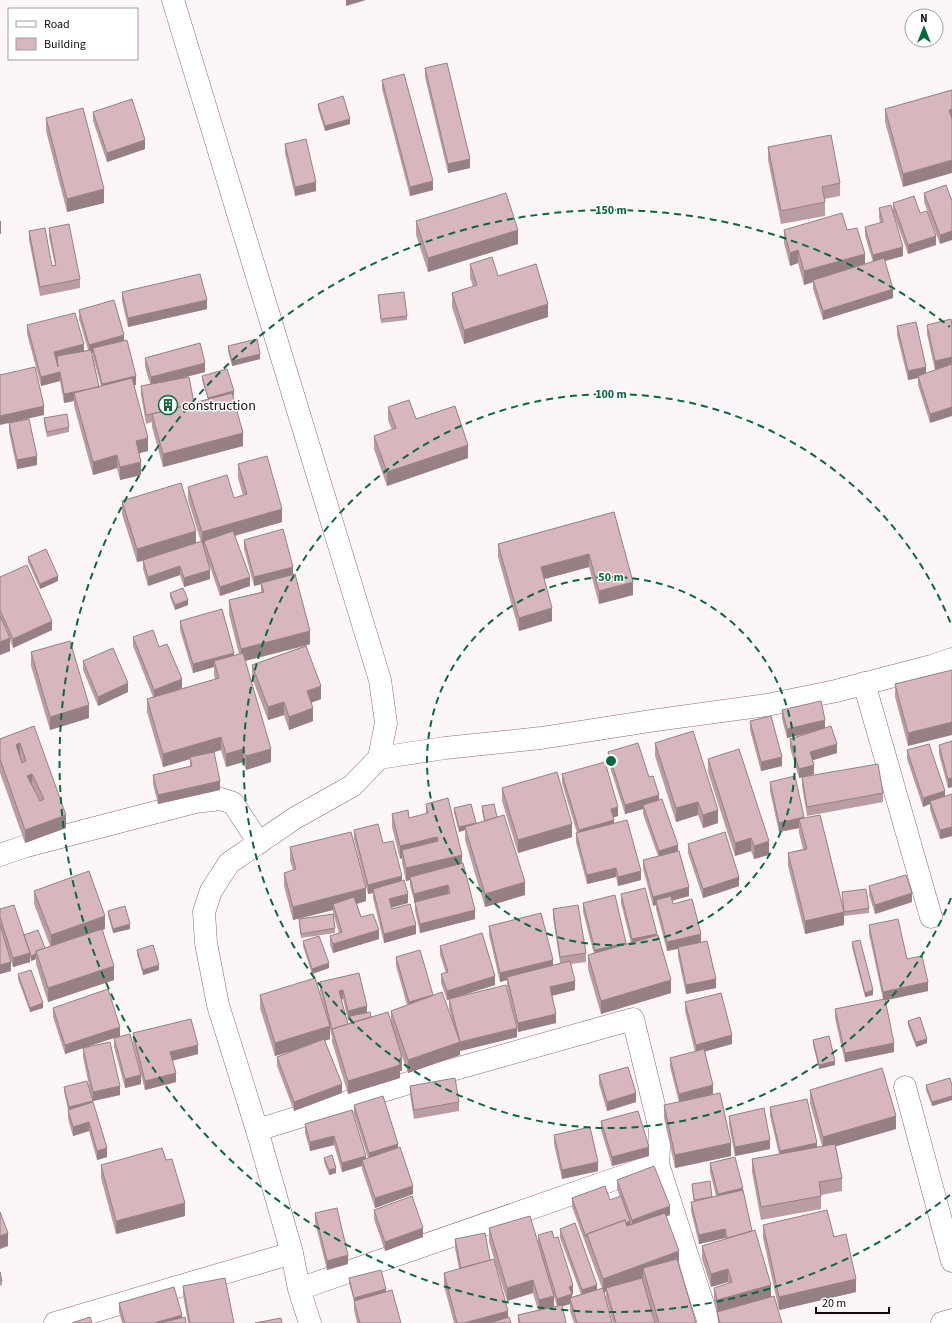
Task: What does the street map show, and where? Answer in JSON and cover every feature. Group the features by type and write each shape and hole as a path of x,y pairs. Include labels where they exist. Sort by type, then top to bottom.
{"street":[{"path":"173,0 380,680 386,723 379,758 352,786 295,818 229,863 211,891 204,912 206,943 218,1005 257,1130 292,1253 299,1289 310,1323"},
{"path":"379,758 445,748 541,738 767,705 864,684 932,666 952,658"},
{"path":"864,684 931,917"},
{"path":"0,855 26,846 195,802 221,799 233,803 259,843"},
{"path":"257,1130 441,1074 633,1019 660,1130 658,1164 709,1323"},
{"path":"905,1087 952,1261"},
{"path":"299,1289 658,1164"},
{"path":"56,1323 292,1253"},
{"path":"942,1323 952,1320"}],"building":[{"path":"447,63 470,159 448,164 425,68"},
{"path":"404,74 433,181 410,187 382,80"},
{"path":"952,90 952,109 949,110 952,119 952,160 903,174 885,109"},
{"path":"343,96 350,119 325,126 318,104"},
{"path":"132,99 145,140 107,153 93,112"},
{"path":"83,108 104,189 67,199 46,118"},
{"path":"831,135 840,183 822,187 825,202 781,211 768,147"},
{"path":"306,139 316,182 295,187 285,144"},
{"path":"946,185 952,201 952,231 940,235 924,193"},
{"path":"506,193 518,230 428,258 416,221"},
{"path":"914,196 920,213 927,211 936,236 908,245 893,203"},
{"path":"891,205 903,247 873,255 865,227 883,222 879,208"},
{"path":"842,213 847,230 857,228 865,254 804,271 798,250 790,253 784,230"},
{"path":"69,224 80,279 40,287 29,231 45,228 52,266 56,265 49,228"},
{"path":"492,257 498,276 536,264 548,304 464,330 452,293 477,285 470,264"},
{"path":"884,258 893,289 823,311 813,280"},
{"path":"200,274 207,300 128,318 122,292"},
{"path":"404,292 407,316 381,319 378,295"},
{"path":"114,300 124,335 89,345 79,310"},
{"path":"75,313 84,344 54,352 58,367 57,356 91,350 99,387 64,394 60,372 41,377 27,325"},
{"path":"951,319 952,357 935,361 927,325"},
{"path":"916,322 926,367 908,371 897,326"},
{"path":"257,339 260,354 232,361 228,346"},
{"path":"127,340 136,376 102,384 93,348"},
{"path":"200,343 205,363 151,377 145,358"},
{"path":"952,364 952,407 930,414 918,376"},
{"path":"35,367 44,406 0,416 0,375"},
{"name":"construction","path":"227,369 234,391 208,398 202,376"},
{"name":"construction","path":"189,377 194,403 146,415 141,386"},
{"path":"132,378 148,438 136,441 141,462 120,467 117,455 93,462 74,393"},
{"path":"232,393 243,433 163,454 152,414"},
{"path":"409,400 416,419 455,406 468,445 387,472 374,436 396,428 388,407"},
{"path":"67,414 69,427 47,432 44,418"},
{"path":"29,419 37,456 17,460 9,423"},
{"path":"267,456 282,509 202,532 188,487 227,475 234,498 247,494 238,464"},
{"path":"181,483 196,531 137,549 122,501"},
{"path":"614,512 633,582 599,591 589,554 541,567 552,608 519,618 498,544"},
{"path":"283,529 293,567 254,577 244,540"},
{"path":"233,531 250,577 220,587 204,541"},
{"path":"202,541 210,570 184,578 180,566 148,577 143,560"},
{"path":"46,549 58,576 40,584 28,557"},
{"path":"27,565 52,621 13,639 0,610 0,577"},
{"path":"295,574 310,631 241,649 229,600 264,592 261,583"},
{"path":"183,588 188,600 175,605 170,593"},
{"path":"222,609 234,653 193,664 180,621"},
{"path":"0,616 10,638 0,642"},
{"path":"153,630 159,647 167,644 182,679 154,690 133,637"},
{"path":"70,641 89,705 50,717 31,652"},
{"path":"306,646 321,686 307,691 313,708 289,717 284,702 268,707 252,665"},
{"path":"113,648 128,683 98,697 83,661"},
{"path":"243,653 271,749 246,756 243,749 226,754 221,737 163,754 147,699 219,678 214,661"},
{"path":"952,670 952,722 908,733 895,684"},
{"path":"821,701 825,720 787,729 782,710"},
{"path":"771,716 782,757 761,762 750,721"},
{"path":"34,726 66,815 25,830 0,759 0,739","holes":["20,743 26,761 22,763 16,745","32,774 44,799 40,801 27,776"]},
{"path":"831,726 837,744 810,752 814,765 799,769 790,739"},
{"path":"693,731 718,810 703,815 698,802 676,808 655,743"},
{"path":"952,741 952,778 948,779 939,745"},
{"path":"638,743 649,777 653,776 659,795 625,805 608,752"},
{"path":"929,744 945,791 923,798 907,750"},
{"path":"739,749 769,841 754,846 751,838 735,843 708,759"},
{"path":"214,752 220,781 158,795 153,775 192,766 190,757"},
{"path":"605,762 618,807 611,809 614,820 579,830 562,774"},
{"path":"878,764 883,793 807,807 802,777"},
{"path":"557,772 572,824 518,840 502,788"},
{"path":"795,776 804,817 779,823 770,782"},
{"path":"952,794 952,827 940,830 930,801"},
{"path":"448,798 462,855 406,868 402,850 438,841 437,837 400,846 392,814 408,810 409,818 428,813 426,804"},
{"path":"662,799 678,845 659,851 643,805"},
{"path":"471,804 476,823 459,827 454,808"},
{"path":"494,804 497,817 485,821 482,806"},
{"path":"504,815 525,882 485,894 465,827"},
{"path":"820,815 844,912 805,921 788,853 807,849 799,819"},
{"path":"627,820 641,871 618,877 616,868 587,875 576,833"},
{"path":"378,824 383,843 393,841 402,876 368,885 354,830"},
{"path":"351,832 366,888 293,907 284,873 296,869 290,847"},
{"path":"725,832 739,877 703,889 688,844"},
{"path":"679,851 689,887 653,897 643,860"},
{"path":"463,863 475,910 420,924 415,902 450,893 448,885 414,894 410,877"},
{"path":"89,871 105,916 51,935 34,891"},
{"path":"906,875 912,893 875,905 869,886"},
{"path":"404,880 408,894 389,899 392,909 410,904 416,925 384,934 373,889"},
{"path":"645,888 657,934 632,939 621,894"},
{"path":"866,889 869,908 844,912 842,892"},
{"path":"615,895 626,943 595,950 583,903"},
{"path":"671,896 673,904 692,899 701,934 667,942 656,900"},
{"path":"354,897 361,917 373,914 379,930 333,944 330,936 342,932 333,904"},
{"path":"14,905 30,953 13,958 0,917 0,909"},
{"path":"578,905 586,953 560,957 553,909"},
{"path":"125,906 130,924 113,929 108,911"},
{"path":"541,913 553,960 500,973 489,926"},
{"path":"333,914 335,928 301,934 299,919"},
{"path":"898,919 907,959 922,956 928,982 883,992 869,925"},
{"path":"0,924 11,962 0,965"},
{"path":"102,929 114,966 48,988 36,951"},
{"path":"38,930 45,948 36,951 36,954 31,956 24,935"},
{"path":"482,933 495,976 447,991 441,974 448,972 440,946"},
{"path":"658,935 671,980 601,1001 588,955"},
{"path":"319,936 329,963 312,969 303,941"},
{"path":"860,940 873,990 865,993 852,942"},
{"path":"707,941 716,979 686,985 678,947"},
{"path":"153,945 159,965 143,970 137,950"},
{"path":"420,950 433,995 409,1002 396,957"},
{"path":"570,961 575,981 550,987 556,1014 518,1023 507,977"},
{"path":"31,970 43,1003 30,1008 18,974"},
{"path":"359,973 367,1006 348,1011 343,990 339,991 348,1024 332,1029 320,982"},
{"path":"315,978 330,1026 275,1043 260,995"},
{"path":"506,985 517,1028 460,1042 449,999"},
{"path":"108,989 120,1027 65,1045 53,1008"},
{"path":"442,992 460,1042 408,1060 391,1011"},
{"path":"721,993 732,1035 696,1045 685,1002"},
{"path":"885,999 894,1043 845,1053 835,1009"},
{"path":"370,1012 371,1017 351,1023 350,1016"},
{"path":"388,1012 402,1057 399,1059 400,1065 348,1081 332,1029"},
{"path":"920,1017 927,1039 916,1042 908,1021"},
{"path":"191,1019 198,1045 170,1052 176,1073 145,1081 133,1033"},
{"path":"130,1034 141,1075 125,1079 114,1038"},
{"path":"829,1036 835,1061 819,1065 813,1040"},
{"path":"324,1039 342,1084 294,1102 277,1057"},
{"path":"110,1042 120,1086 93,1092 83,1048"},
{"path":"704,1049 713,1085 679,1094 670,1058"},
{"path":"628,1067 636,1093 607,1102 599,1075"},
{"path":"882,1068 896,1116 823,1137 810,1090"},
{"path":"455,1078 459,1102 414,1110 410,1086"},
{"path":"950,1078 952,1096 932,1102 926,1085"},
{"path":"87,1081 93,1101 69,1107 64,1087"},
{"path":"720,1093 731,1143 675,1155 664,1105"},
{"path":"383,1096 398,1144 369,1153 354,1105"},
{"path":"807,1099 817,1143 780,1151 770,1107"},
{"path":"93,1102 107,1148 97,1151 89,1122 73,1127 68,1110"},
{"path":"764,1108 770,1140 735,1147 729,1116"},
{"path":"352,1110 366,1156 342,1163 334,1136 310,1142 305,1124"},
{"path":"638,1111 649,1147 612,1157 601,1121"},
{"path":"590,1127 598,1162 562,1170 554,1135"},
{"path":"835,1144 842,1178 819,1182 821,1196 761,1207 752,1159"},
{"path":"400,1147 413,1186 375,1198 362,1160"},
{"path":"162,1148 166,1160 172,1159 185,1203 116,1221 101,1165"},
{"path":"332,1155 336,1168 329,1170 324,1158"},
{"path":"735,1157 743,1188 718,1194 710,1163"},
{"path":"654,1166 670,1206 632,1220 617,1180"},
{"path":"710,1181 712,1197 694,1200 692,1184"},
{"path":"605,1186 610,1200 621,1196 630,1221 626,1223 625,1220 587,1234 586,1237 572,1198"},
{"path":"743,1190 752,1231 727,1238 725,1229 699,1235 691,1202"},
{"path":"412,1196 423,1228 385,1242 374,1210"},
{"path":"337,1208 348,1255 327,1261 315,1213"},
{"path":"827,1210 834,1237 846,1234 856,1279 779,1297 763,1225"},
{"path":"0,1212 8,1233 0,1236"},
{"path":"665,1213 679,1251 603,1279 587,1234 625,1220 627,1226"},
{"path":"530,1216 554,1296 539,1300 533,1280 507,1288 489,1228"},
{"path":"575,1223 597,1285 582,1290 560,1229"},
{"path":"755,1230 771,1285 717,1300 714,1288 732,1282 728,1269 711,1274 702,1246"},
{"path":"552,1231 554,1238 558,1237 573,1285 569,1287 572,1294 557,1299 538,1235"},
{"path":"485,1233 490,1260 461,1268 455,1239"},
{"path":"494,1259 508,1311 464,1323 457,1323 444,1273"},
{"path":"677,1259 696,1323 659,1323 643,1268"},
{"path":"381,1270 386,1289 354,1298 349,1278"},
{"path":"225,1278 234,1323 190,1323 183,1286"},
{"path":"642,1278 655,1323 616,1323 606,1288"},
{"path":"174,1287 182,1315 154,1323 125,1323 119,1303"},
{"path":"603,1288 612,1323 577,1323 570,1298"},
{"path":"392,1290 401,1323 360,1323 354,1301"},
{"path":"774,1296 782,1323 720,1323 717,1312"},
{"path":"562,1305 566,1323 520,1323 518,1315"},
{"path":"90,1317 92,1323 72,1323"},
{"path":"185,1317 186,1323 160,1323"},
{"path":"509,1317 511,1323 490,1323"},
{"path":"281,1318 282,1323 255,1323"}],"place":[{"name":"construction","path":"168,405"}]}
